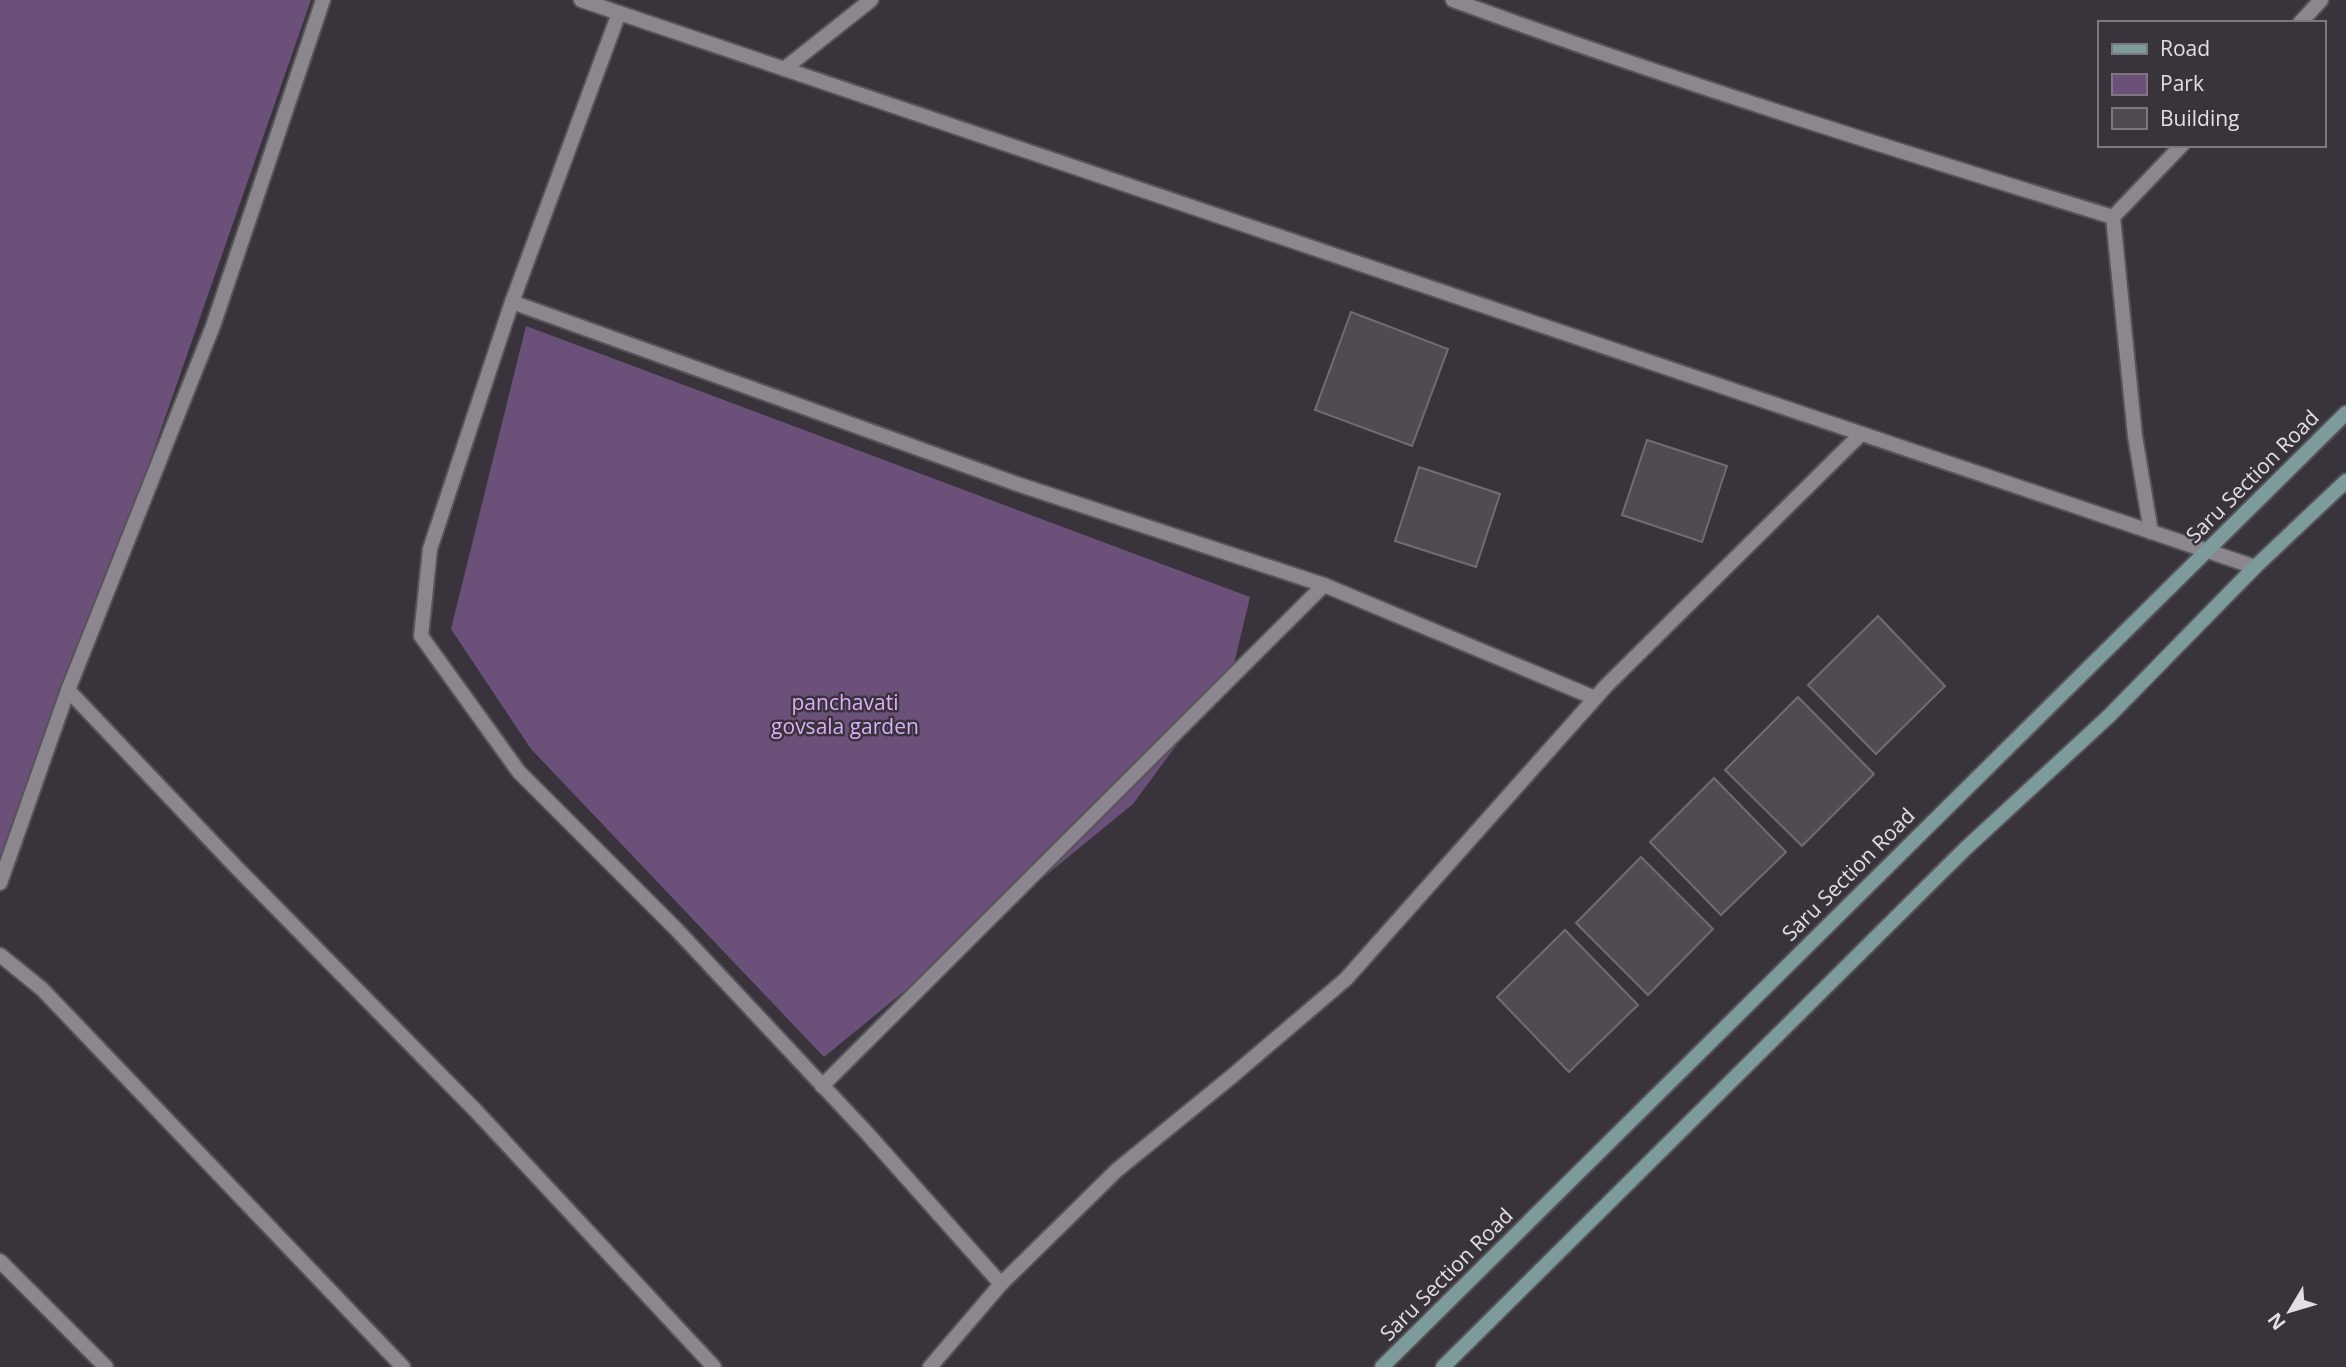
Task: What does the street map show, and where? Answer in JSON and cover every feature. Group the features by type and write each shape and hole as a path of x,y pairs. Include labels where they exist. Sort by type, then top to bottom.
{"street":[{"path":"0,883 68,690 214,326 323,0"},
{"path":"581,0 2255,567"},
{"path":"784,69 872,0"},
{"path":"1453,0 1644,68 2113,218"},
{"path":"2302,21 2321,0"},
{"path":"619,13 512,302 430,549 421,636 519,772 677,930 866,1132 1001,1284"},
{"path":"2151,532 2135,436 2113,218 2180,147"},
{"path":"512,302 1017,484 1324,585 1595,698"},
{"name":"Saru Section Road","path":"1382,1367 2346,413"},
{"path":"930,1367 1001,1284 1117,1170 1346,979 1595,698 1861,434"},
{"path":"1443,1367 1965,849 2109,716 2255,567 2346,481"},
{"path":"822,1086 1324,585"},
{"path":"68,690 237,868 476,1111 714,1367"},
{"path":"0,956 42,989 403,1367"},
{"path":"0,1261 106,1367"}],"green space":[{"path":"0,0 311,0 0,890"},
{"name":"panchavati govsala garden","path":"526,326 1250,597 1233,668 1133,804 824,1057 531,749 451,629"}],"building":[{"path":"1351,312 1448,349 1412,446 1315,410"},
{"path":"1647,440 1727,466 1702,542 1622,515"},
{"path":"1419,467 1500,494 1476,567 1395,541"},
{"path":"1878,616 1945,686 1876,754 1808,685"},
{"path":"1798,697 1874,774 1802,846 1725,770"},
{"path":"1714,778 1786,852 1721,915 1650,842"},
{"path":"1641,857 1713,929 1648,995 1576,923"},
{"path":"1565,930 1638,1005 1569,1072 1497,997"}]}
